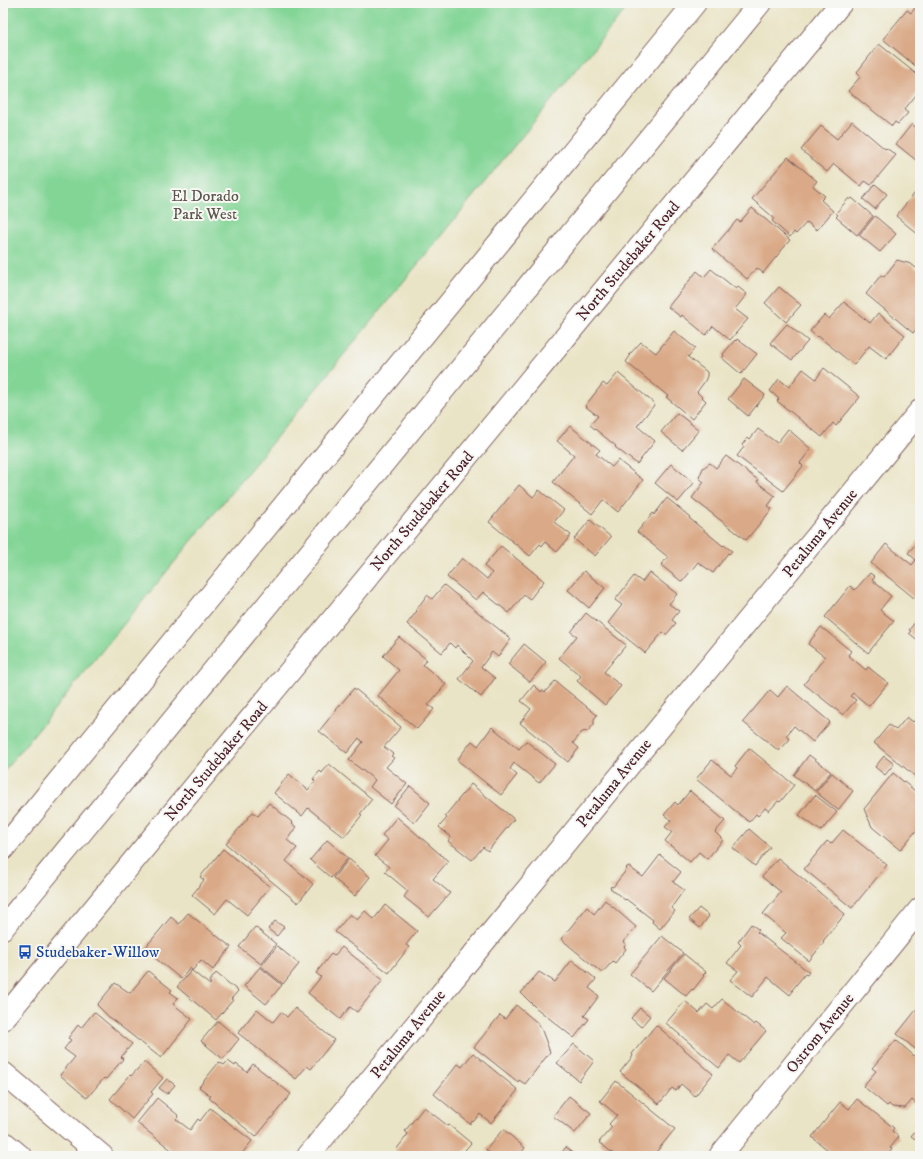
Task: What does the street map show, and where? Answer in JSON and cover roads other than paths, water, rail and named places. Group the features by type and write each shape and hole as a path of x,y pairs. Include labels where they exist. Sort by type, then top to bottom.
{"street":[{"path":"3,849 695,3"},
{"path":"3,928 760,3"},
{"name":"North Studebaker Road","path":"3,1019 841,3"},
{"name":"Petaluma Avenue","path":"308,1156 920,411"},
{"name":"Ostrom Avenue","path":"720,1156 920,909"},
{"path":"3,1073 102,1156"},
{"path":"3,1142 20,1156"}],"place":[{"name":"Studebaker-Willow","path":"25,952"}],"park label":[{"name":"El Dorado Park West","path":"205,205"}]}
